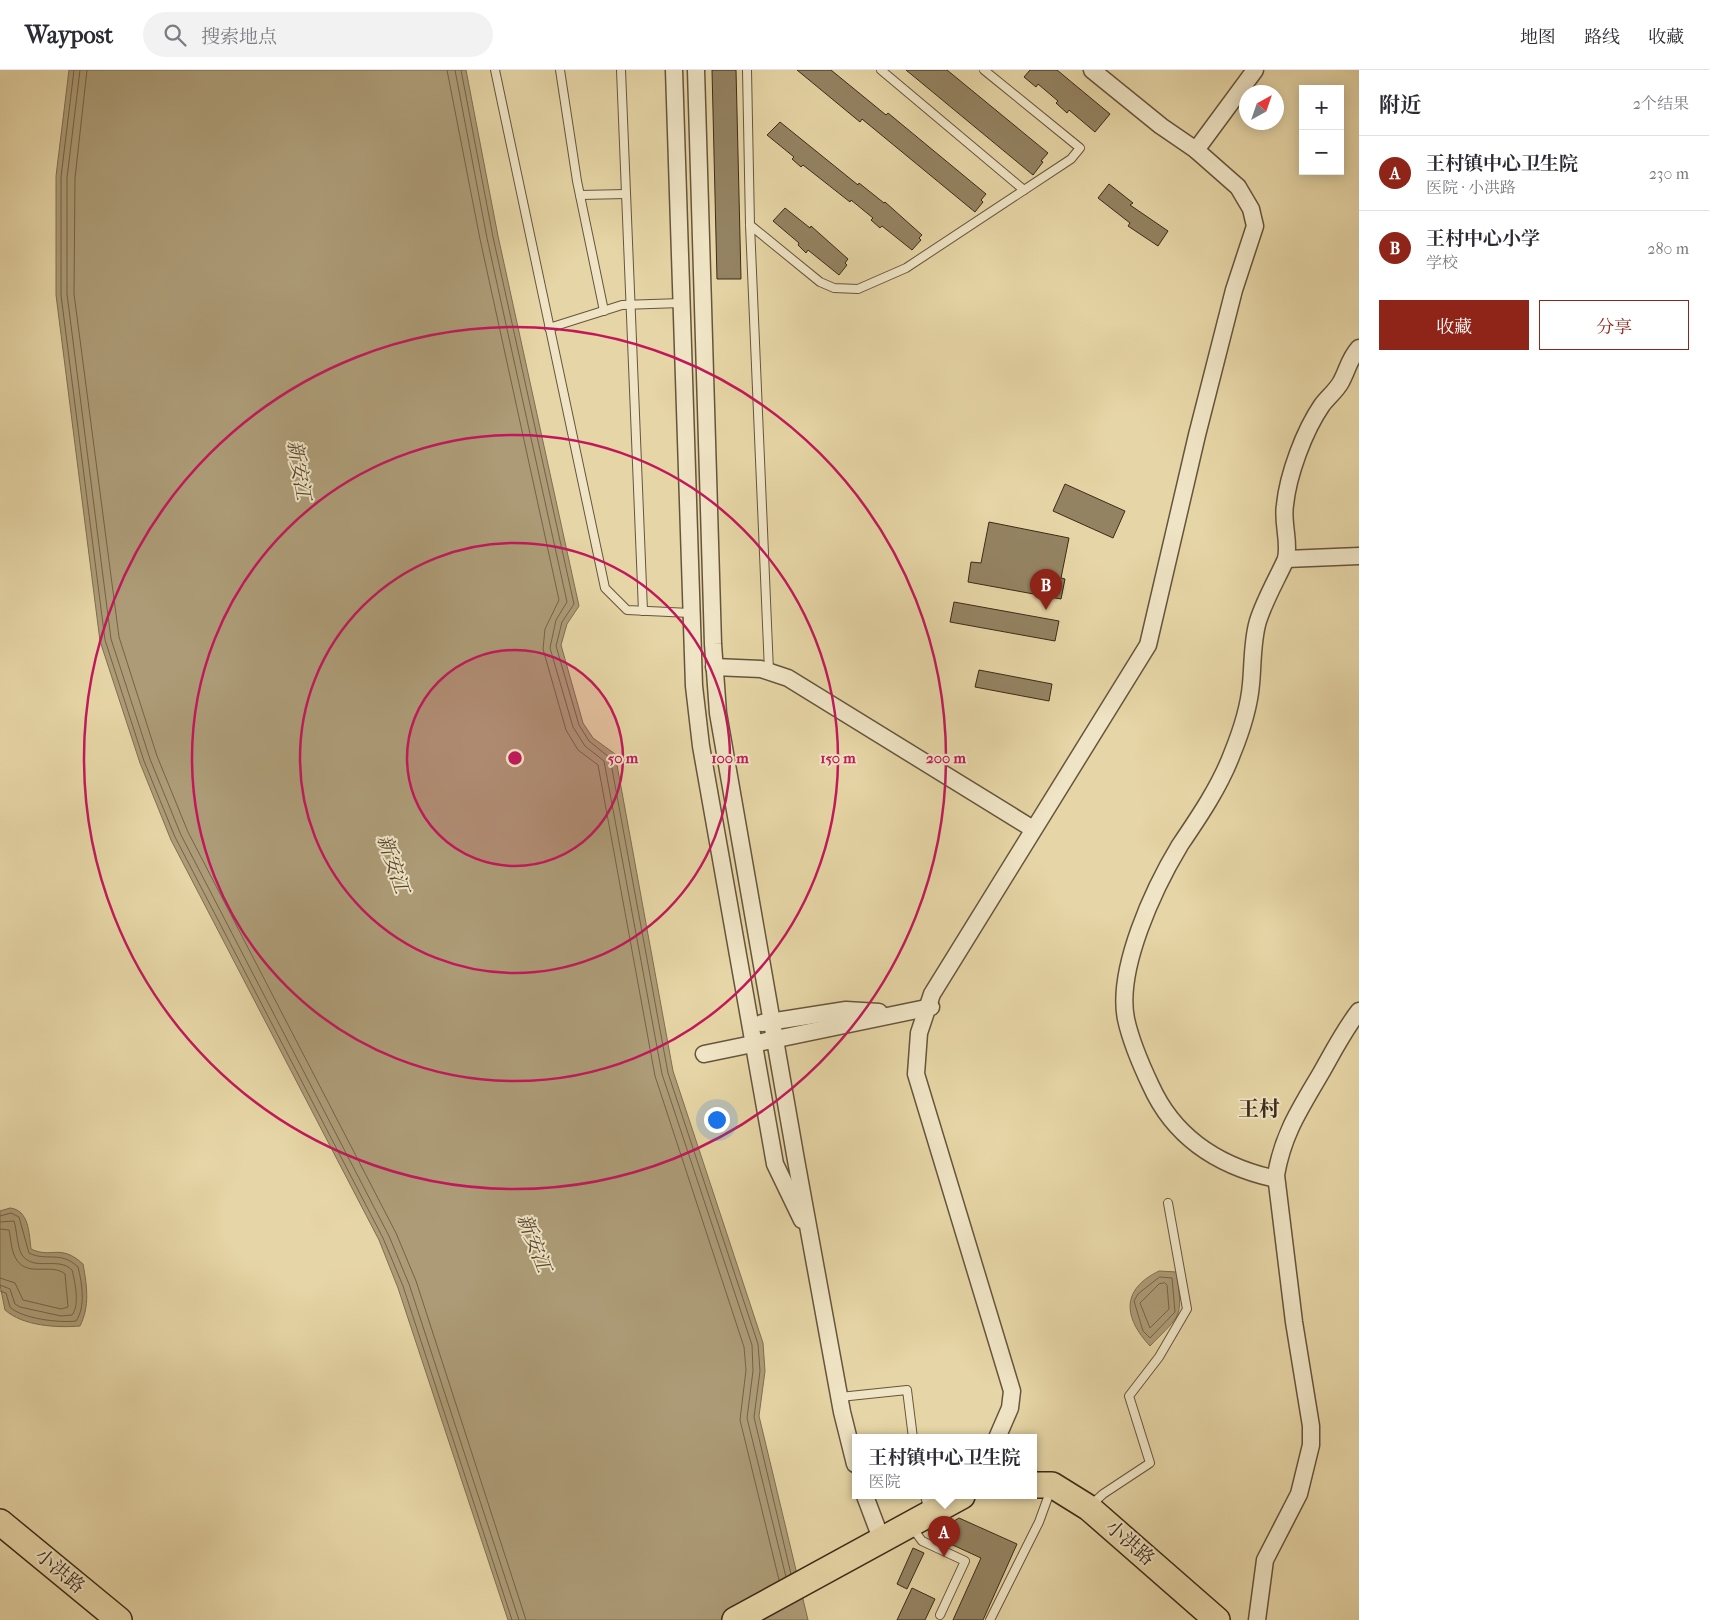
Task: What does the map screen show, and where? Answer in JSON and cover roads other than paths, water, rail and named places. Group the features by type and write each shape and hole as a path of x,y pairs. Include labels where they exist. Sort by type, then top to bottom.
{"main road":[{"name":"小洪路","path":"1042,1485 1089,1508 1217,1620"},
{"path":"735,1620 882,1541 921,1511 954,1499"},
{"name":"小洪路","path":"0,1522 119,1620"}],"street":[{"path":"674,70 690,613 694,686 701,746 775,1164 813,1242"},
{"path":"696,70 714,668 722,742 840,1397 852,1451"},
{"path":"999,1434 1010,1408 1012,1391 916,1074 916,1047 932,994 1148,645 1197,435 1234,290 1254,226 1251,209 1243,193 1196,150 1162,126 1092,70"},
{"path":"1196,150 1255,70"},
{"path":"1276,1179 1235,1168 1204,1150 1179,1130 1158,1102 1139,1060 1126,1018 1125,980 1142,924 1168,866 1189,834 1233,753 1249,701 1258,621 1286,559 1288,550 1284,510 1293,468 1322,405 1342,381 1350,358 1359,348"},
{"path":"1286,559 1359,556"},
{"path":"714,668 762,669 788,678 1033,829"},
{"path":"751,1025 846,1010 927,1011"},
{"path":"1257,1620 1265,1560 1299,1494 1310,1444 1311,1426 1294,1322 1276,1179 1280,1153 1288,1130 1339,1040 1359,1010"},
{"path":"704,1054 927,1011"},
{"path":"866,1499 882,1541"}],"lane":[{"path":"495,70 605,588 627,610 690,613"},
{"path":"560,70 560,84 580,195 604,311"},
{"path":"621,70 644,611"},
{"path":"747,70 750,226 769,671"},
{"path":"881,70 1024,190"},
{"path":"750,226 820,282 834,288 858,289 906,268 1071,159 1080,148 984,70"},
{"path":"580,195 626,194"},
{"path":"549,328 630,305 680,303"},
{"path":"1089,1508 1103,1494 1150,1463 1129,1396 1159,1357 1187,1309 1168,1203"},
{"path":"840,1397 907,1390 912,1434"},
{"path":"990,1620 1039,1522 1042,1485"},
{"path":"921,1511 922,1542 965,1561 940,1615"}],"water":[{"name":"新安江","path":"69,70 466,70 498,236 579,606 567,624 561,645 583,723 593,738 615,754 673,1071 763,1343 765,1371 759,1416 808,1620 508,1620 398,1288 379,1240 171,840 140,763 100,641 56,295 56,176"},
{"path":"10,1208 21,1213 27,1223 31,1249 45,1253 68,1254 83,1264 86,1303 80,1326 61,1327 31,1323 21,1320 5,1310 0,1285 0,1211"},
{"path":"1159,1271 1177,1272 1180,1299 1178,1314 1169,1327 1150,1346 1141,1336 1135,1325 1130,1305 1137,1287"}],"place":[{"name":"王村中心小学","path":"1046,610"},
{"name":"王村镇中心卫生院","path":"944,1557"}],"district":[{"name":"王村","path":"1259,1109"}]}
